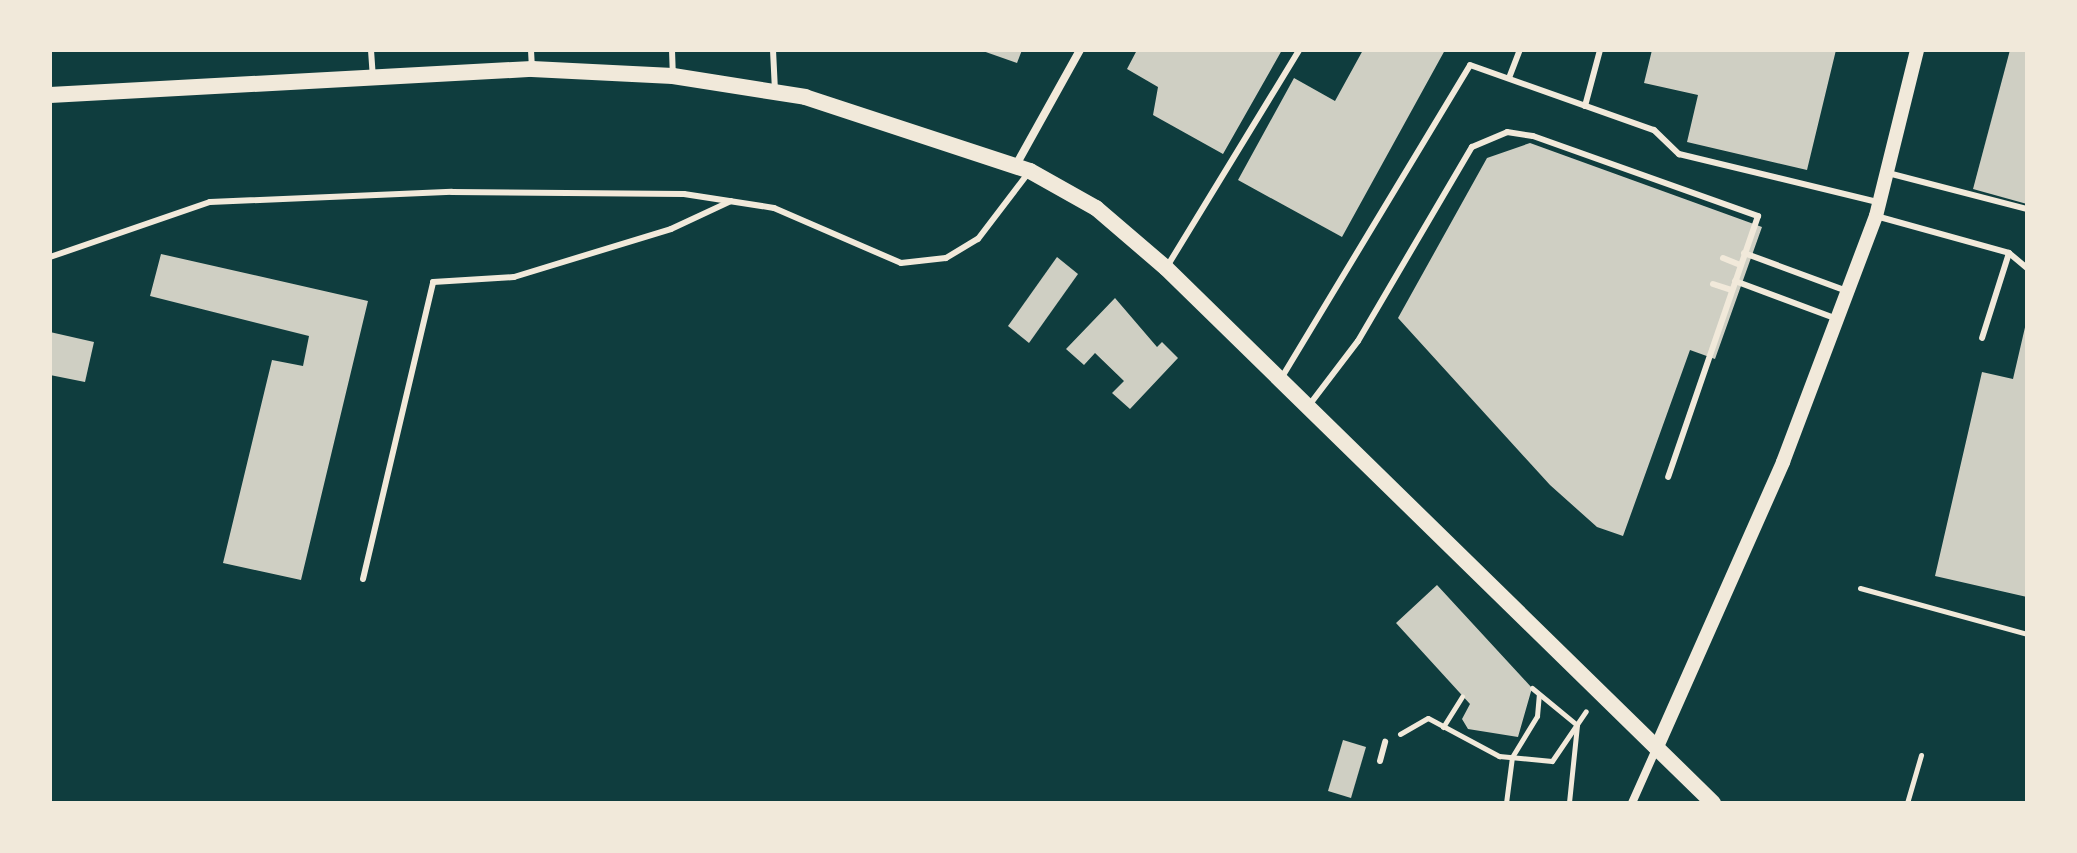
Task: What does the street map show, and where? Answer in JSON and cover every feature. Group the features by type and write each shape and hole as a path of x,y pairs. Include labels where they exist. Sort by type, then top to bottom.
{"main road":[{"path":"50,95 532,69 673,76 775,91 914,127 1023,168 1096,208 1166,268 1310,404 1598,694 1713,803"}],"street":[{"path":"1023,168 1080,50"},
{"path":"1632,803 1837,319 1878,209 1917,50"}],"lane":[{"path":"371,50 373,76"},
{"path":"531,50 532,69"},
{"path":"672,50 673,76"},
{"path":"773,50 775,91"},
{"path":"1166,268 1299,50"},
{"path":"1509,78 1520,50"},
{"path":"1585,106 1600,50"},
{"path":"1282,377 1462,71 1470,65 1654,130 1679,154 1878,209 2009,253 2027,268"},
{"path":"1310,404 1358,341 1472,147 1488,137 1533,136 1758,216 1668,477"},
{"path":"50,257 210,202 452,192 684,194 731,201 774,208 901,263 946,258 978,239 1023,168"},
{"path":"1888,173 2027,209"},
{"path":"363,579 433,282 514,277 671,229 731,201"},
{"path":"1744,253 1847,291"},
{"path":"1982,338 2009,253"},
{"path":"1723,258 1740,265"},
{"path":"1735,281 1837,319"},
{"path":"1713,284 1731,290"},
{"path":"1380,761 1385,742"}],"path":[{"path":"1860,588 2027,634"},
{"path":"1532,688 1577,725"},
{"path":"1506,803 1512,757 1537,716 1539,694"},
{"path":"1385,742 1428,718 1512,757 1552,761 1598,694"},
{"path":"1443,727 1462,696"},
{"path":"1569,803 1577,725"},
{"path":"1907,803 1921,755"}],"building":[{"path":"980,50 1022,50 1017,63"},
{"path":"1137,50 1282,50 1223,154 1153,115 1158,87 1127,69"},
{"path":"1363,50 1445,50 1342,237 1238,180 1294,78 1335,101"},
{"path":"1652,50 1836,50 1807,170 1687,142 1698,95 1644,83"},
{"path":"2010,50 2027,50 2027,204 1973,189"},
{"path":"1530,143 1762,227 1715,359 1690,350 1623,536 1597,527 1550,485 1398,318 1487,158"},
{"path":"161,254 368,301 301,580 223,563 272,360 303,366 309,336 150,296"},
{"path":"1057,257 1078,274 1029,343 1008,326"},
{"path":"1115,298 1157,347 1162,342 1178,358 1130,409 1112,393 1124,381 1095,353 1084,365 1066,349"},
{"path":"2026,323 2027,597 1935,576 1982,372 2013,379"},
{"path":"50,332 94,342 85,382 50,375"},
{"path":"1437,585 1532,688 1518,737 1468,729 1462,719 1470,704 1396,623"},
{"path":"1343,740 1366,747 1351,798 1328,791"}]}
